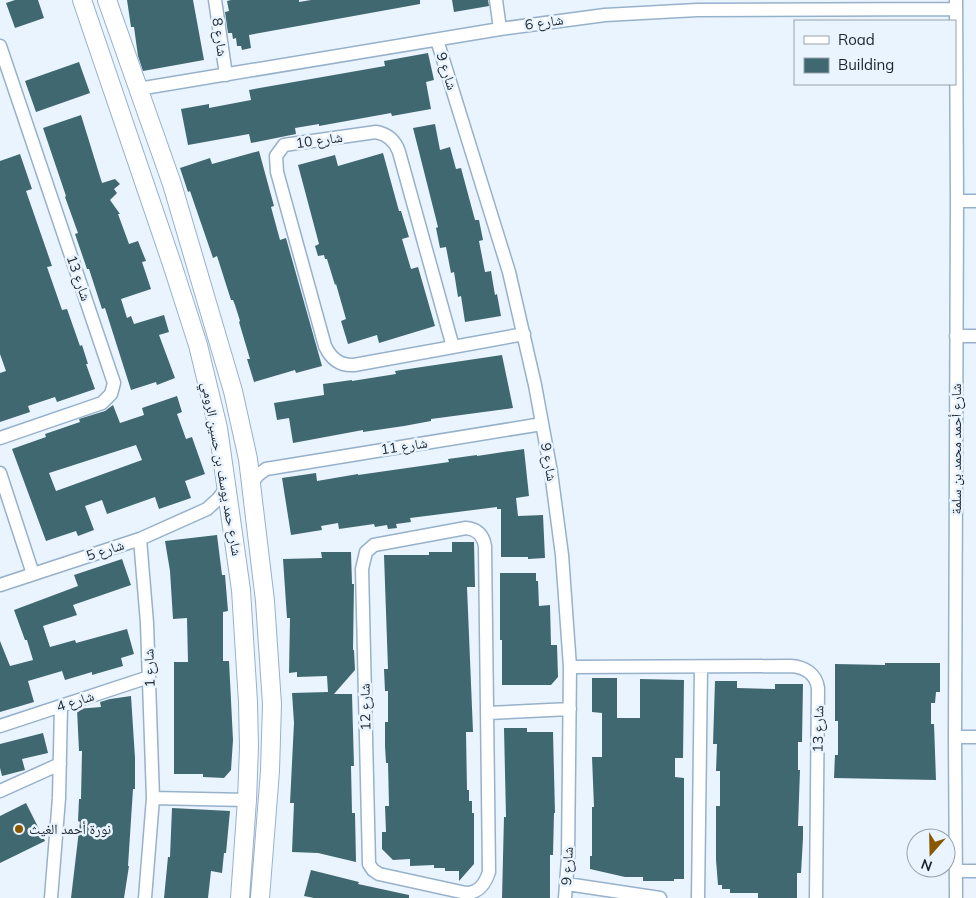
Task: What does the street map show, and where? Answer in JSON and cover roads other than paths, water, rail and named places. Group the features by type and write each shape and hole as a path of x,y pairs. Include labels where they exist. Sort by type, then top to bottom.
{"street":[{"name":"شارع حمد يوسف بن حسين الرومي","path":"82,0 163,235 198,346 218,428 241,590 248,702 247,800 240,898"},
{"name":"شارع حمد يوسف بن حسين الرومي","path":"107,0 172,184 233,391 248,459 265,601 272,704 270,771 260,898"},
{"name":"شارع 8","path":"215,0 226,75"},
{"path":"496,0 500,29"},
{"name":"شارع 6","path":"138,89 500,29 697,5 956,5"},
{"name":"شارع أحمد محمد بن سلمة","path":"956,5 956,828"},
{"name":"شارع 9","path":"437,40 503,250 524,334 542,424 560,537 570,667 566,898"},
{"name":"شارع 13","path":"0,46 113,378 114,387 109,398 102,403 0,438"},
{"name":"شارع 10","path":"453,347 399,152 394,141 387,135 376,132 284,146 276,156 277,172 325,346 331,356 342,364 351,365 453,347 524,334"},
{"path":"957,201 976,201"},
{"path":"163,235 169,241 177,241 184,236 185,228"},
{"path":"172,264 176,259 184,255 191,257 195,262"},
{"path":"956,336 976,336"},
{"name":"شارع 11","path":"266,469 542,424"},
{"path":"248,459 266,469 251,484"},
{"path":"0,473 33,574"},
{"name":"شارع 5","path":"0,585 140,539 208,509 227,487"},
{"path":"208,509 220,513 232,521"},
{"name":"شارع 12","path":"466,528 474,530 482,536 485,546 488,713 489,872 484,884 475,892 466,893 376,872 370,868 368,860 362,569 364,556 371,547 466,528"},
{"name":"شارع 1","path":"140,539 146,604 153,798 145,898"},
{"name":"شارع 13","path":"570,667 797,667 809,672 818,682 816,898"},
{"path":"698,898 701,667"},
{"path":"246,669 249,676 256,680 266,677 270,670"},
{"name":"شارع 4","path":"0,726 149,677"},
{"path":"248,702 252,696 260,694 268,697 272,704"},
{"path":"51,898 57,833 61,706"},
{"path":"488,713 570,709"},
{"path":"955,737 976,737"},
{"path":"0,790 60,764"},
{"path":"153,798 247,800"},
{"path":"956,871 976,871"},
{"name":"شارع أحمد محمد بن سلمة","path":"956,878 956,898"},
{"path":"566,884 660,898"}],"place":[{"name":"نورة أحمد الغيث","path":"19,829"}]}
